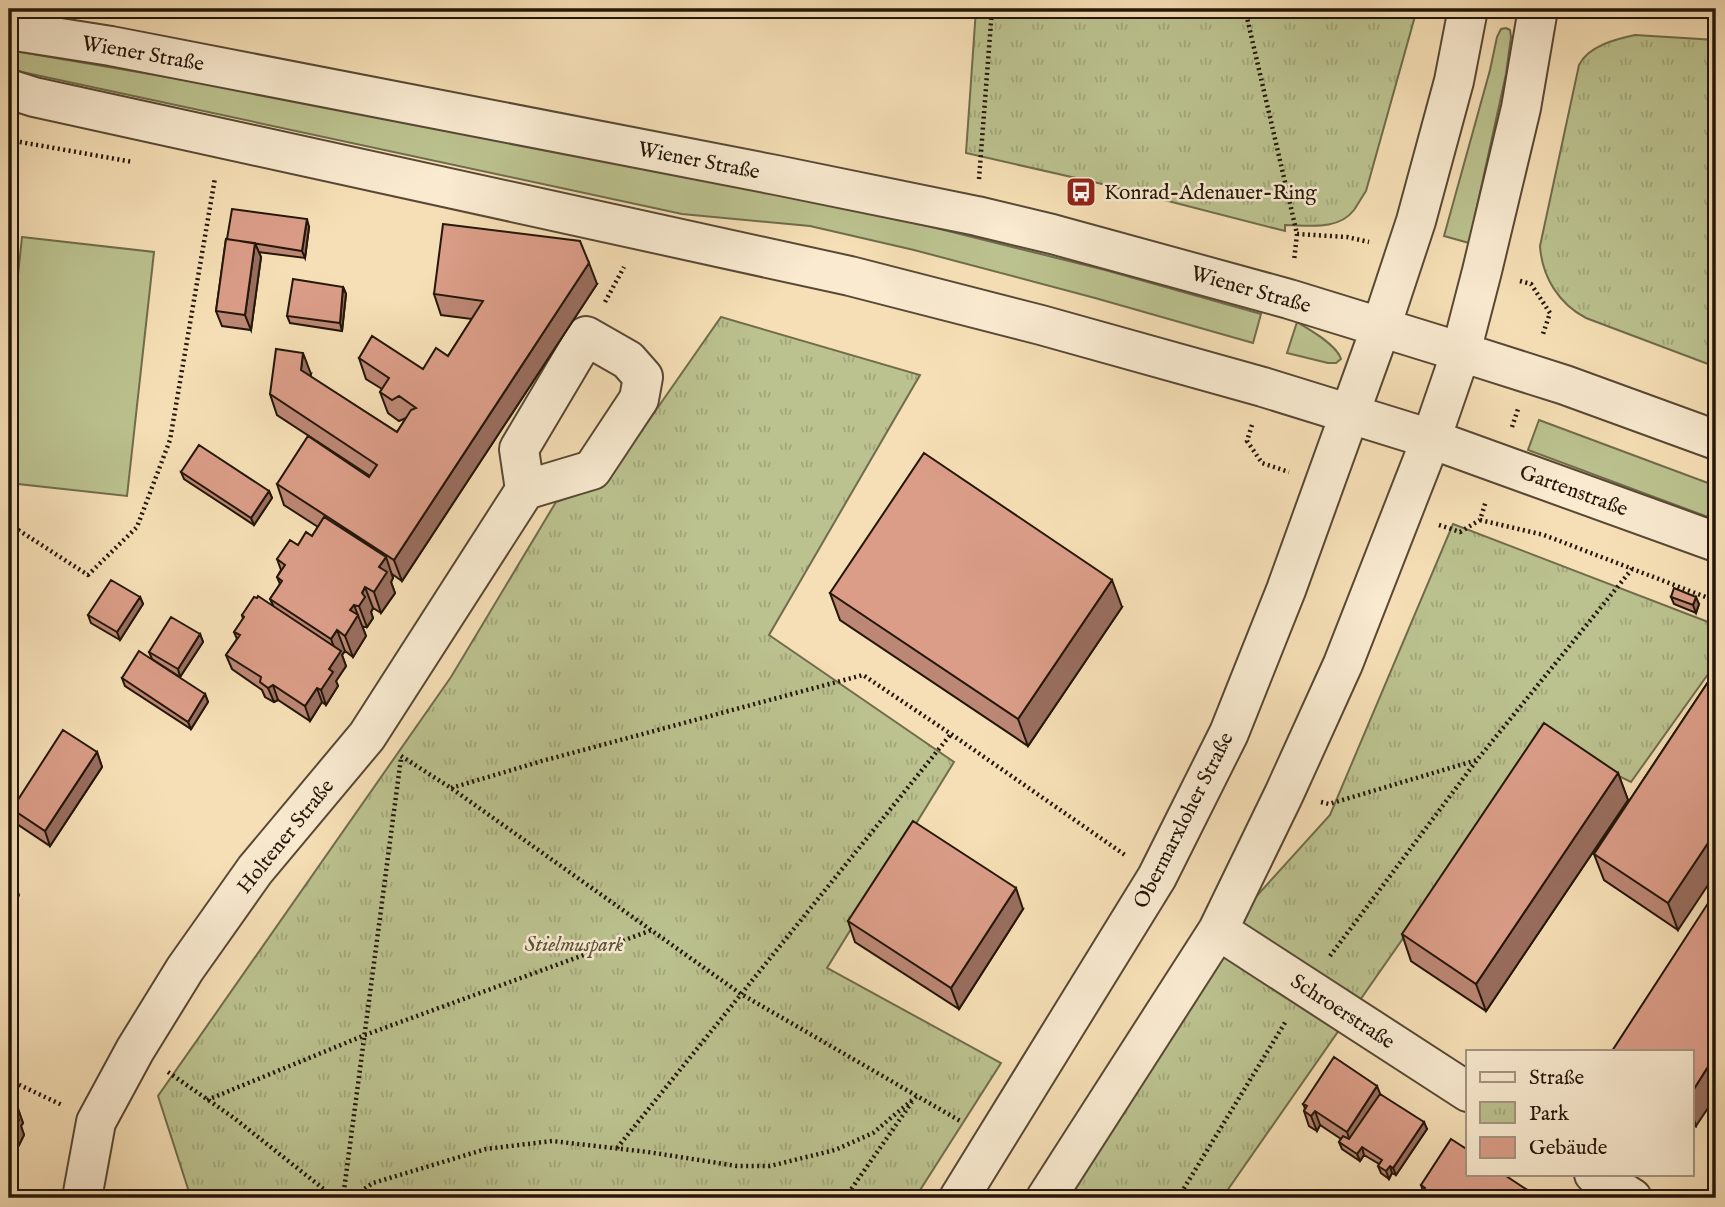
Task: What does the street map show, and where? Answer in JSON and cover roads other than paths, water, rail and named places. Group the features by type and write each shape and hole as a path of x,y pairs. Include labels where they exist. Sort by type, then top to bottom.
{"street":[{"path":"1381,327 1416,222 1454,81 1468,9"},
{"path":"1046,1198 1218,930 1343,664 1431,439 1461,352 1521,108 1538,9"},
{"name":"Wiener Straße","path":"9,30 111,46 977,216 1289,299 1461,352"},
{"path":"9,89 34,97 850,276 1041,325 1264,387 1350,414"},
{"name":"Obermarxloher Straße","path":"959,1198 1157,877 1229,733 1286,590 1381,327"},
{"path":"586,336 628,360 643,377 639,399 592,470 526,490 519,449 586,336"},
{"path":"1461,352 1565,385 1716,440"},
{"name":"Gartenstraße","path":"1350,414 1431,439 1716,542"},
{"name":"Holtener Straße","path":"82,1198 96,1122 135,1050 185,969 255,870 367,736 526,490"},
{"name":"Schroerstraße","path":"1218,930 1466,1091"},
{"path":"1597,1176 1632,1198"}],"place":[{"name":"Konrad-Adenauer-Ring","path":"1081,192"}],"park label":[{"name":"Stielmuspark","path":"574,944"}]}
